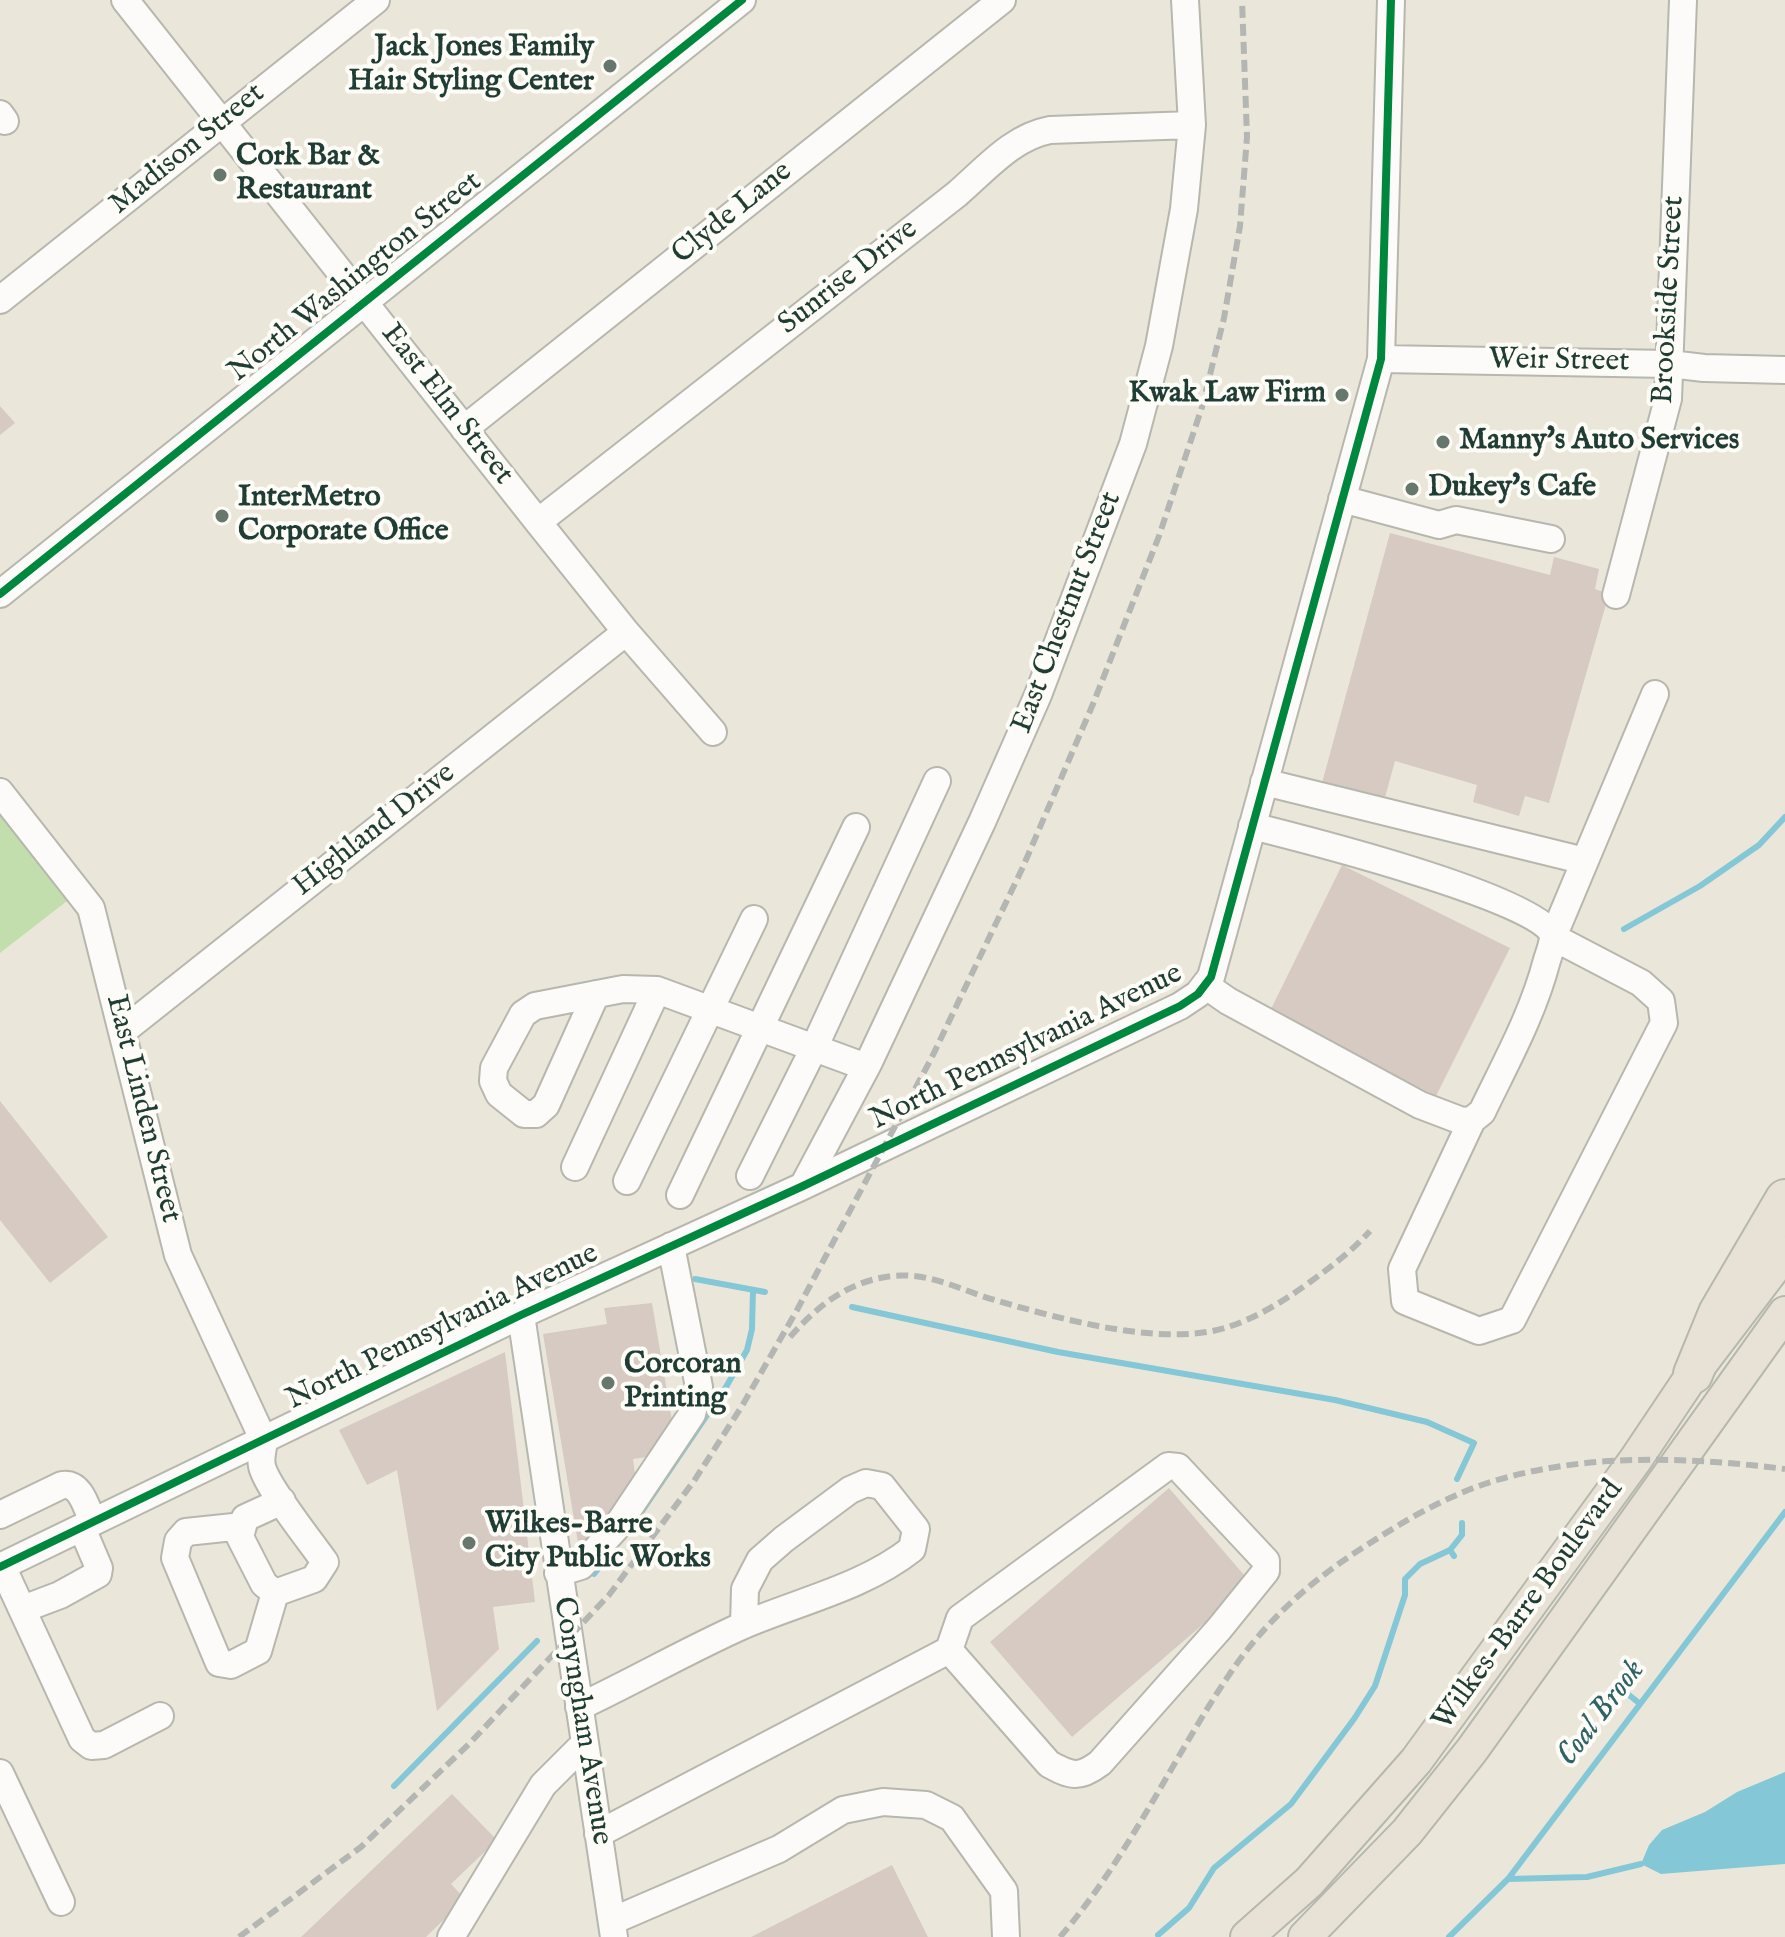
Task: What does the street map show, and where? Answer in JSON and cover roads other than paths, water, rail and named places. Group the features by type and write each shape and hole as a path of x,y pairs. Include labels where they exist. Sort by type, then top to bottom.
{"highway":[{"path":"1693,1374 1718,1313 1785,1199"}],"main road":[{"name":"Wilkes-Barre Boulevard","path":"1247,1937 1309,1882 1416,1761 1636,1459 1693,1374 1785,1253"},
{"name":"Wilkes-Barre Boulevard","path":"1305,1937 1407,1832 1472,1750 1785,1313"}],"street":[{"name":"East Elm Street","path":"125,0 626,632 713,732"},
{"name":"Madison Street","path":"0,300 376,0"},
{"name":"North Washington Street","path":"0,594 742,0"},
{"name":"Clyde Lane","path":"464,429 1002,0"},
{"name":"East Chestnut Street","path":"803,1186 866,1067 982,822 1038,695 1133,444 1159,346 1184,209 1192,125 1185,0"},
{"name":"North Pennsylvania Avenue","path":"1,1567 521,1315 803,1186 1180,1006 1198,994 1211,977 1381,359 1391,0"},
{"name":"Brookside Street","path":"1616,595 1668,399 1683,0"},
{"name":"Sunrise Drive","path":"538,522 1031,133 1192,125"},
{"name":"Weir Street","path":"1381,359 1670,364 1785,370"},
{"path":"1342,499 1439,525 1456,520 1551,539"},
{"name":"Highland Drive","path":"123,1031 626,632"},
{"path":"1252,826 1337,847 1428,875 1533,915 1549,927 1553,937 1641,983 1661,1001 1664,1023 1512,1320 1479,1331 1405,1301 1402,1269 1472,1120 1482,1112 1538,995 1553,937 1655,694"},
{"path":"750,1176 814,1048 937,781"},
{"path":"1264,782 1585,861"},
{"name":"East Linden Street","path":"0,792 91,908 178,1255 264,1441 262,1467 325,1562 314,1579 275,1593"},
{"path":"680,1195 856,827"},
{"path":"627,1181 754,919"},
{"path":"1205,985 1228,1001 1420,1105 1462,1121 1472,1120"},
{"path":"596,994 546,1105 536,1114 524,1114 499,1094 493,1081 494,1068 523,1014 535,1006 596,994 623,989 657,990 866,1067"},
{"path":"575,1167 657,990"},
{"path":"558,1573 581,1566 615,1529 692,1414 699,1387 671,1246"},
{"name":"Conyngham Avenue","path":"521,1315 613,1929"},
{"path":"598,1834 949,1650 960,1618 1168,1466 1178,1467 1266,1561 1266,1571 1219,1629 1100,1763 1087,1773 1069,1774 1049,1764 949,1650"},
{"path":"579,1707 744,1625 849,1584 901,1558 912,1549 916,1529 882,1486 866,1483 850,1490 760,1560 745,1589 744,1625"},
{"path":"0,1515 62,1485 77,1487 99,1568 98,1574 60,1595 23,1609"},
{"path":"243,1526 186,1532 178,1541 175,1558 219,1663 231,1665 258,1651 275,1593 264,1584 240,1537 243,1526 245,1518 282,1501"},
{"path":"1,1567 82,1739 91,1746 104,1745 160,1716"},
{"path":"451,1937 543,1785 584,1744"},
{"path":"0,1773 61,1902"},
{"path":"613,1929 779,1849 843,1810 883,1802 926,1805 952,1818 1004,1891 1006,1937"}],"water":[{"path":"1785,1772 1785,1864 1661,1874 1641,1864 1649,1845 1662,1830"}],"waterway":[{"path":"1624,929 1700,886 1759,845 1785,817"},
{"path":"695,1279 765,1292"},
{"path":"642,1511 726,1387 747,1350 752,1329 753,1290"},
{"path":"852,1307 1058,1352 1335,1400 1427,1422 1474,1443 1457,1479"},
{"name":"Coal Brook","path":"1449,1937 1508,1879 1785,1512"},
{"path":"1454,1556 1450,1550 1462,1535 1462,1523"},
{"path":"594,1574 614,1549"},
{"path":"1158,1935 1189,1908 1214,1868 1291,1804 1375,1686 1405,1595 1405,1579 1420,1564 1450,1550"},
{"path":"394,1786 537,1641"},
{"path":"1629,1695 1639,1703"},
{"path":"1508,1879 1587,1877 1641,1864"}],"railway":[{"path":"239,1937 361,1847 470,1743 609,1595 694,1481 742,1406 931,1059 1022,869 1093,704 1159,536 1202,407 1224,318 1240,226 1247,137 1242,0"},
{"path":"790,1337 835,1296 862,1283 892,1276 933,1280 1052,1316 1114,1329 1176,1334 1205,1332 1242,1322 1282,1301 1334,1264 1370,1231"},
{"path":"1060,1937 1108,1874 1245,1653 1292,1601 1328,1571 1367,1545 1446,1500 1497,1480 1532,1471 1604,1461 1640,1460 1713,1462 1785,1469"}],"place":[{"name":"Jack Jones Family Hair Styling Center","path":"610,66"},
{"name":"Cork Bar & Restaurant","path":"220,175"},
{"name":"Kwak Law Firm","path":"1342,395"},
{"name":"Manny's Auto Services","path":"1443,442"},
{"name":"Dukey's Cafe","path":"1412,489"},
{"name":"InterMetro Corporate Office","path":"222,516"},
{"name":"Corcoran Printing","path":"608,1383"},
{"name":"Wilkes-Barre City Public Works","path":"469,1543"}]}
